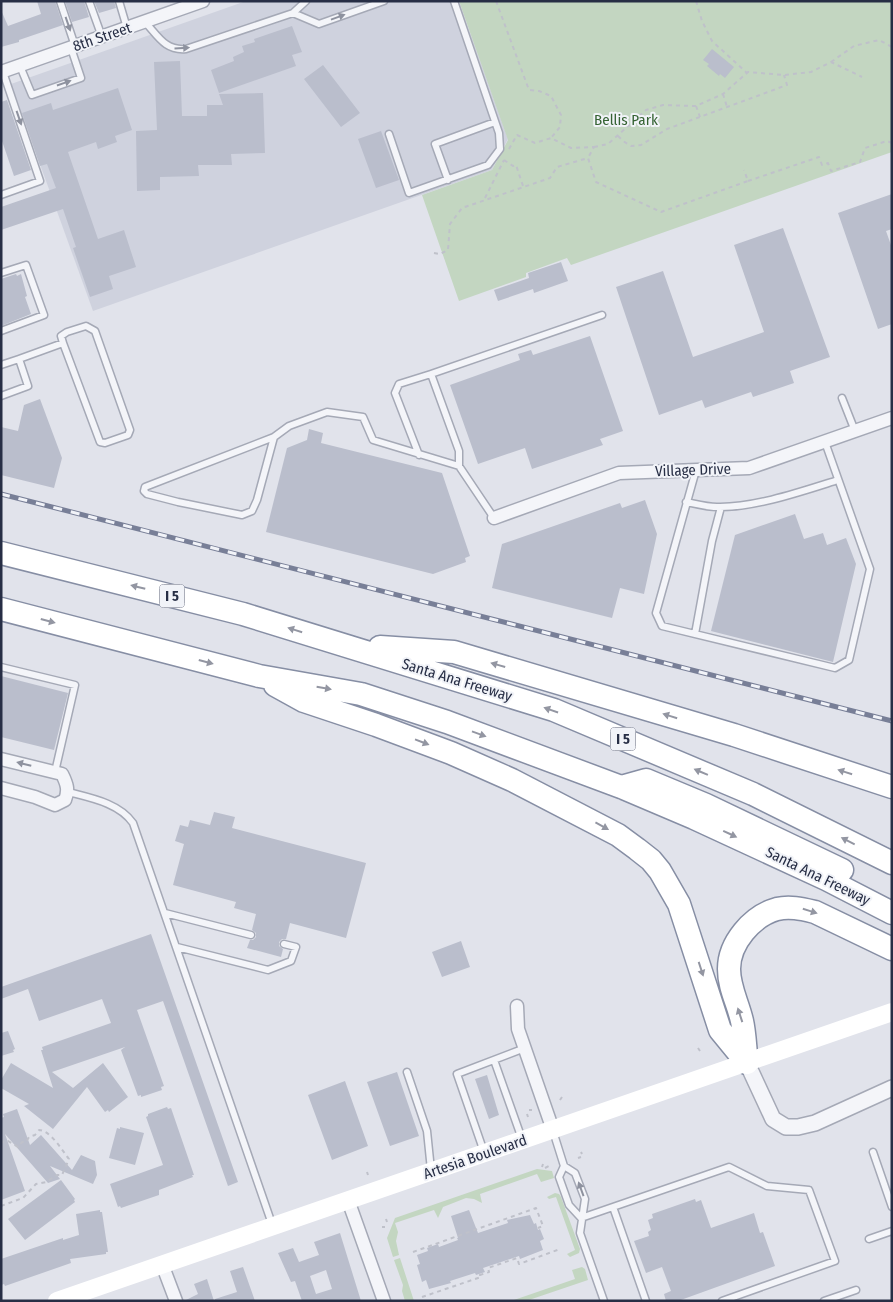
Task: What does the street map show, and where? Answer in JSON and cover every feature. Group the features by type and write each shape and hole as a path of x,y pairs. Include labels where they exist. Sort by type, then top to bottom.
{"highway":[{"name":"Santa Ana Freeway","path":"1,553 244,614 554,710 753,794 892,863"},
{"name":"Santa Ana Freeway","path":"1,609 259,676 361,694 447,722 621,787 730,834 826,879 892,913"},
{"path":"342,644 454,652 725,732 892,787"},
{"path":"259,676 304,701 385,728 512,780 594,821 638,848 660,871 679,904 720,1030 747,1063"},
{"path":"621,787 646,780 774,836 892,896"},
{"path":"747,1063 742,1020 731,989 729,967 736,944 750,925 776,909 801,908 815,912 888,947"}],"main road":[{"name":"Artesia Boulevard","path":"57,1301 892,1012"}],"street":[{"name":"8th Street","path":"2,72 203,1"},
{"name":"Village Drive","path":"494,518 619,473 749,468 890,420"},
{"path":"1,759 62,774 68,792 65,800 55,805 35,797 1,788"},
{"path":"517,1006 518,1029 552,1130"},
{"path":"747,1063 773,1118 786,1127 798,1127 815,1123 892,1088"},
{"path":"348,1200 384,1301"},
{"path":"162,1264 176,1301"}],"lane":[{"path":"20,66 32,95 81,78 60,1"},
{"path":"89,1 102,37"},
{"path":"119,1 127,28"},
{"path":"145,22 166,46 177,50 186,49 293,13 306,1"},
{"path":"293,13 319,24 384,1"},
{"path":"389,134 409,193 488,165 500,149 499,134 454,1"},
{"path":"1,195 40,181 2,72"},
{"path":"448,180 435,144 495,122"},
{"path":"1,273 26,265 44,315 1,331"},
{"path":"419,455 395,393 399,384 602,315"},
{"path":"86,326 95,331 130,430 128,435 105,443 100,442 63,343 61,336 67,332 86,326"},
{"path":"1,365 63,343"},
{"path":"1,396 28,386 19,359"},
{"path":"431,374 459,451 459,466 494,518"},
{"path":"842,398 855,431"},
{"path":"274,437 257,500 252,511 242,515 178,502 147,494 144,491 145,487 274,437 289,426 327,412 363,417 373,440 459,466"},
{"path":"696,470 656,613 662,626 835,668 849,660 870,568 825,442"},
{"path":"686,502 721,507 741,505 787,496 838,480"},
{"path":"695,634 721,507"},
{"path":"1,667 75,686 55,772"},
{"path":"68,792 116,807 127,814 133,823 273,1226"},
{"path":"165,913 251,935"},
{"path":"177,947 268,970 290,961 296,947 284,944"},
{"path":"484,1153 457,1074 525,1048"},
{"path":"494,1060 522,1140"},
{"path":"407,1072 427,1131 431,1172"},
{"path":"552,1130 564,1166 575,1173 585,1199 580,1233 604,1301"},
{"path":"873,1152 892,1206"},
{"path":"564,1166 558,1177 569,1205 581,1218"},
{"path":"581,1218 730,1167 767,1186 809,1190 835,1261 722,1301"},
{"path":"613,1207 646,1301"},
{"path":"869,1239 892,1231"},
{"path":"824,1301 856,1290"}],"path":[{"path":"496,1 529,90 539,91 552,96 561,115 560,127 551,138 535,143 517,135 508,152"},
{"path":"696,1 702,21 712,41 747,73"},
{"path":"551,138 571,148 608,144 646,110 663,105 696,106 722,94 748,72 784,75 811,72 854,46 879,40 892,47"},
{"path":"830,62 862,77"},
{"path":"618,136 632,146 642,145 667,129 787,85 784,75"},
{"path":"722,94 727,107"},
{"path":"696,106 700,117"},
{"path":"588,158 596,182 661,212 819,157 822,165 828,163 831,171 860,162 865,148 887,141 892,143"},
{"path":"434,253 440,254 448,250 450,224 462,208 550,178 557,167 588,158 594,147"},
{"path":"484,199 504,160 513,166 516,165 523,186"},
{"path":"744,170 748,181"},
{"path":"1,1150 2,1142 8,1141 18,1147 39,1130 43,1130 52,1136 54,1142 60,1146 69,1159 62,1175 57,1175 46,1182 38,1183 23,1198 1,1206"},
{"path":"544,1166 549,1166"},
{"path":"412,1252 536,1208 543,1226 538,1228"},
{"path":"422,1297 481,1277 480,1275 489,1272 488,1268 517,1258 519,1264 560,1249"}],"shaded area":[{"path":"246,1 459,1 508,139 492,170 93,311 11,84"}],"green space":[{"name":"Bellis Park","path":"459,1 892,1 892,152 571,265 567,258 526,273 526,277 459,301 422,195 492,170 508,140"},
{"path":"537,1169 552,1171 554,1178 541,1182 537,1174 480,1194 482,1203 466,1198 443,1207 438,1218 434,1210 395,1223 398,1232 396,1241 399,1255 393,1257 387,1238 395,1218"},
{"path":"555,1193 561,1197 580,1249 579,1253 570,1257 567,1254 575,1250 556,1197 549,1199 547,1197"},
{"path":"400,1258 414,1301 405,1301 402,1291 403,1285 394,1260"},
{"path":"582,1267 585,1269 588,1280 526,1301 511,1301 575,1279 572,1270"}],"building":[{"path":"37,1 55,1 63,25 1,47 1,10 8,26 41,14"},
{"path":"65,1 84,1 89,17 72,22"},
{"path":"94,1 114,1 116,8 99,13"},
{"path":"292,26 302,52 292,55 296,66 219,93 211,70 234,61 233,57 244,52 242,46 255,42 254,39"},
{"path":"712,49 734,67 725,78 720,74 719,76 703,60"},
{"path":"180,61 182,116 207,116 207,105 223,105 219,94 263,93 265,153 231,154 232,165 198,165 199,176 160,177 160,190 137,191 136,131 157,130 154,62"},
{"path":"323,65 360,113 341,127 304,79"},
{"path":"118,88 132,130 115,136 117,142 98,149 96,142 68,152 98,239 124,230 136,267 109,276 113,289 90,297 73,248 76,247 63,209 1,230 1,207 56,188 47,164 40,166 22,113 51,103 53,110"},
{"path":"7,100 31,170 14,176 1,138 1,102"},
{"path":"381,131 399,180 376,188 358,139"},
{"path":"892,194 892,229 886,231 892,248 892,324 878,329 838,213"},
{"path":"783,228 830,357 790,371 794,383 753,397 751,392 705,408 702,400 659,415 616,287 663,271 693,357 764,332 734,245"},
{"path":"561,262 568,281 534,293 533,289 498,301 494,290 529,278 528,273"},
{"path":"16,274 17,276 21,274 27,296 25,297 31,314 1,326 1,279"},
{"path":"590,336 623,431 600,439 603,445 532,469 525,448 478,464 450,385 520,360 518,354 531,350 533,355"},
{"path":"40,399 62,458 54,488 1,475 1,427 18,431 24,405"},
{"path":"309,429 323,433 321,443 442,473 470,556 465,558 466,562 433,574 266,532 287,448 307,440"},
{"path":"645,500 657,534 644,594 620,588 612,618 492,588 502,544 620,503 622,508"},
{"path":"795,514 804,539 823,533 827,545 846,538 856,564 833,662 711,631 735,535"},
{"path":"1,676 68,693 54,750 1,737"},
{"path":"214,812 235,817 232,828 366,863 346,938 290,923 286,939 282,939 279,942 279,946 283,949 281,957 247,948 250,940 256,937 256,933 252,930 256,914 234,908 236,902 173,885 184,844 175,841 180,825 188,827 190,820 210,825"},
{"path":"151,934 238,1182 228,1186 163,1001 137,1010 164,1086 161,1087 162,1090 141,1097 141,1095 138,1096 121,1050 125,1047 52,1072 73,1088 103,1063 128,1097 109,1112 108,1110 105,1112 87,1087 53,1129 24,1106 29,1104 1,1088 1,1080 11,1063 53,1088 41,1050 43,1050 42,1047 111,1023 102,999 39,1021 28,989 1,999 1,987"},
{"path":"461,941 470,967 442,977 432,952"},
{"path":"8,1031 15,1049 13,1050 14,1052 1,1056 1,1033"},
{"path":"397,1072 419,1136 390,1146 367,1082"},
{"path":"487,1075 499,1115 489,1119 475,1079"},
{"path":"345,1081 368,1146 332,1160 308,1095"},
{"path":"167,1107 168,1109 171,1108 194,1175 159,1190 159,1195 121,1208 120,1206 118,1207 110,1184 163,1165 146,1117 148,1114"},
{"path":"17,1109 30,1145 41,1135 72,1170 81,1155 95,1161 97,1175 93,1184 50,1166 60,1179 48,1183 5,1134 25,1191 1,1200 1,1118 4,1117 3,1114"},
{"path":"120,1127 144,1133 135,1165 109,1158 117,1128 120,1129"},
{"path":"61,1180 75,1199 75,1202 25,1240 8,1219"},
{"path":"695,1199 696,1202 701,1200 711,1228 754,1213 760,1233 763,1232 775,1266 678,1301 666,1301 664,1294 671,1291 662,1267 646,1273 634,1241 649,1236 648,1232 651,1230 648,1220 653,1218 652,1214"},
{"path":"100,1210 102,1212 108,1252 106,1254 70,1259 71,1263 5,1286 4,1284 1,1285 1,1259 63,1238 63,1240 79,1235 76,1214"},
{"path":"469,1210 478,1233 508,1223 507,1220 530,1215 534,1224 536,1223 538,1230 540,1229 544,1239 540,1241 543,1250 520,1259 519,1256 483,1268 485,1272 476,1275 475,1273 450,1281 451,1283 429,1289 426,1280 422,1282 417,1265 420,1264 417,1255 428,1251 427,1248 438,1244 439,1247 458,1240 451,1216"},
{"path":"340,1233 361,1301 302,1301 295,1281 291,1282 278,1253 293,1248 299,1262 319,1255 314,1242","holes":["326,1270 332,1289 316,1294 310,1276"]},
{"path":"243,1267 255,1301 215,1301 215,1299 237,1292 230,1271"},
{"path":"207,1279 214,1301 184,1301 198,1294 194,1284"}],"railway":[{"path":"1,494 892,721"}]}
